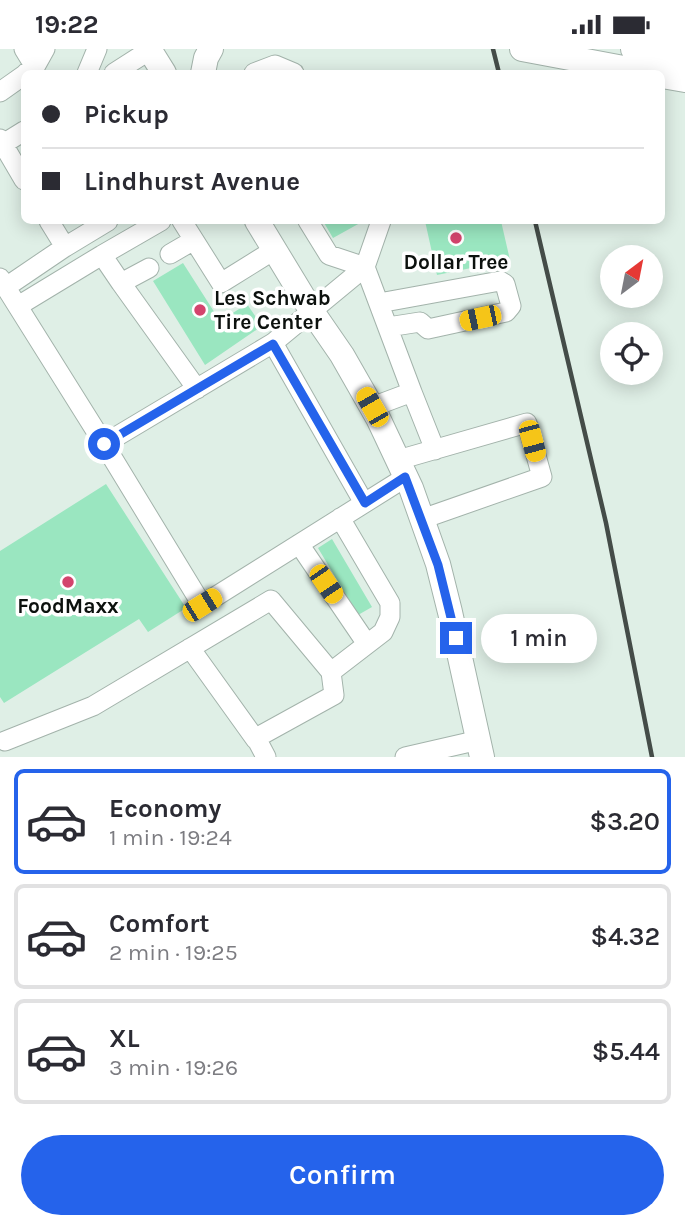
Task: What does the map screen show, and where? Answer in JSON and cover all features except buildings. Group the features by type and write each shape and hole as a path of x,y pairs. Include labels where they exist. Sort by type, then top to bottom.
{"main road":[{"path":"152,49 162,70"},
{"path":"204,70 211,49"},
{"path":"522,49 634,70"},
{"path":"633,49 685,58"},
{"path":"665,77 685,80"},
{"path":"259,224 310,310 342,355 372,407 402,469 422,519 450,612 480,748"}],"street":[{"path":"24,49 29,70"},
{"path":"30,70 45,49"},
{"path":"88,70 97,49"},
{"path":"119,70 152,49"},
{"path":"262,70 275,65 287,70"},
{"path":"0,92 21,78"},
{"path":"21,133 1,143 21,175"},
{"path":"51,224 65,247"},
{"path":"102,224 3,283 202,605 365,503 402,469 435,450 527,423 542,477 422,519"},
{"path":"18,306 156,224"},
{"path":"184,224 221,283 274,250"},
{"path":"310,224 329,255 365,267"},
{"path":"104,444 273,344 310,310 365,267 380,224"},
{"path":"170,254 194,240"},
{"path":"102,255 197,389"},
{"path":"365,267 435,450"},
{"path":"121,283 149,268"},
{"path":"379,303 500,281 505,284 511,306 506,312 428,329 420,322 388,327"},
{"path":"273,344 365,503"},
{"path":"372,407 412,392"},
{"path":"331,672 383,632 390,617 390,603 340,518"},
{"path":"299,544 367,644"},
{"path":"6,744 93,706 190,648 271,600 331,672 334,695 261,748 190,648"},
{"path":"405,757 480,748"}],"railway":[{"path":"493,49 498,70"},
{"path":"536,224 606,523 652,757"}],"place":[{"name":"Dollar Tree","path":"456,238"},
{"name":"Les Schwab Tire Center","path":"200,310"},
{"name":"FoodMaxx","path":"68,582"}],"route":[{"path":"104,444 273,344 365,503 405,477 438,565 456,638"}]}
